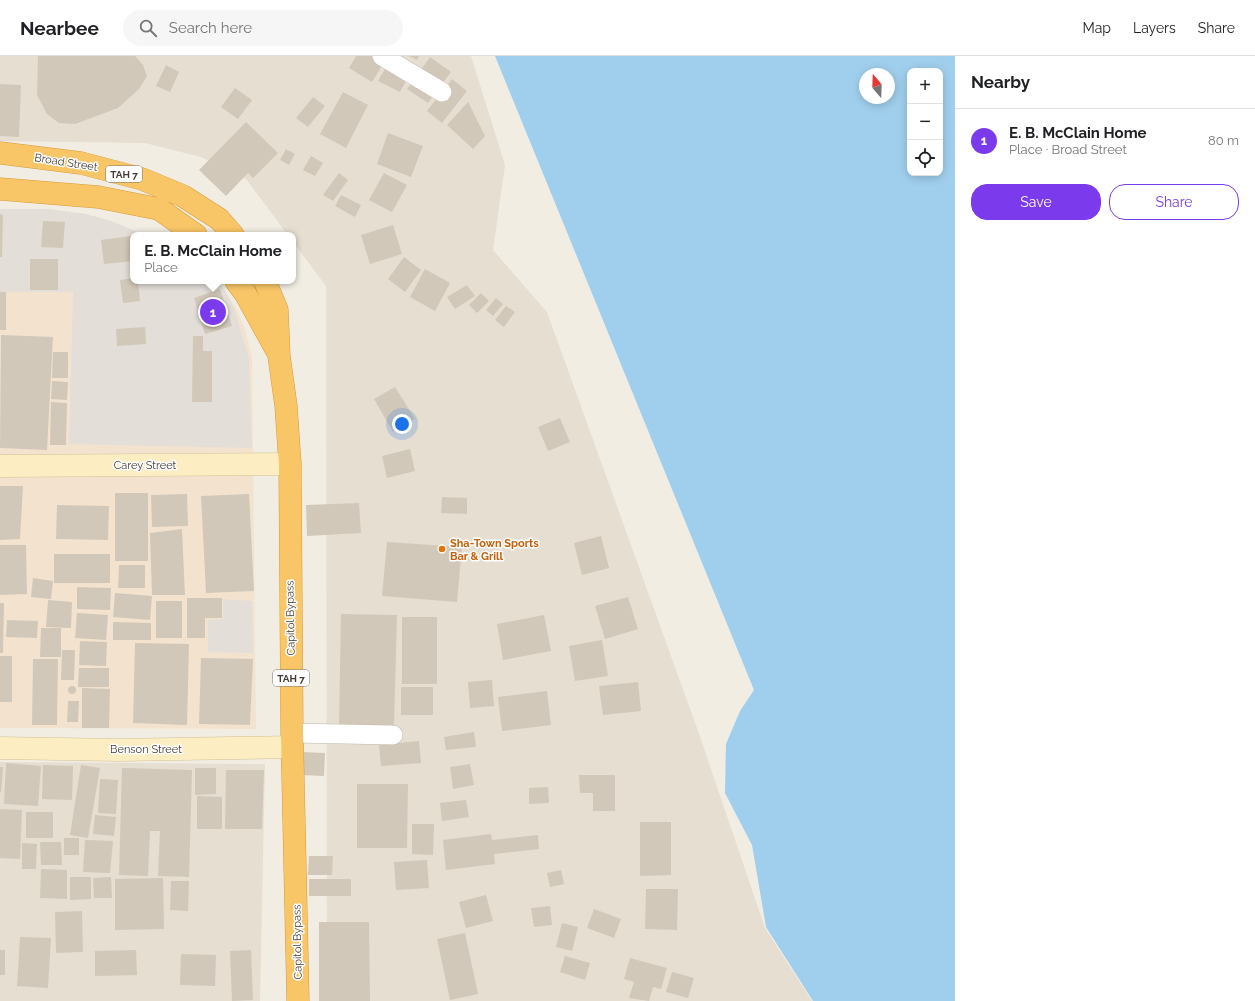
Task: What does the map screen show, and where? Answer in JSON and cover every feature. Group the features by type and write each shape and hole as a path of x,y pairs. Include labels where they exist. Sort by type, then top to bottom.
{"highway":[{"name":"Broad Street","path":"0,153 81,162 142,179 183,196 220,219 231,232"},
{"name":"TAH 7","path":"0,188 98,197 159,209 192,232"},
{"name":"TAH 7","path":"238,284 279,356"},
{"name":"TAH 7","path":"266,284 277,310 279,356"},
{"name":"Capitol Bypass","path":"279,356 286,406 290,464 292,740 298,1001"}],"street":[{"path":"382,56 442,92"},
{"name":"Carey Street","path":"0,466 290,464"},
{"path":"292,740 393,735"},
{"name":"Benson Street","path":"0,748 119,750 292,740"}],"shaded area":[{"path":"0,56 471,56 505,165 493,250 547,312 698,731 765,928 812,1001 327,1001 326,286 296,246 296,232 286,232 246,179 201,157 145,143 0,141"},
{"path":"0,209 48,209 86,214 111,221 130,233 130,284 219,284 236,308 245,329 252,357 256,729 0,728"},
{"path":"0,209 48,209 86,214 111,221 138,232 130,232 130,284 219,284 226,292 234,308 249,358 252,448 69,444 73,292 0,292"},
{"path":"223,599 252,601 253,653 208,652 208,620 223,619"},
{"path":"0,762 265,764 260,1001 0,1001"}],"water":[{"path":"495,56 955,56 955,1001 813,1001 766,927 752,845 725,793 726,744 740,711 754,690"}],"building":[{"path":"38,56 135,56 143,65 147,76 139,89 118,108 75,124 59,123 47,114 37,95"},
{"path":"356,56 388,56 372,82 349,68"},
{"path":"392,56 400,56 415,64 400,92 378,81"},
{"path":"409,56 419,56 417,60"},
{"path":"430,57 451,72 428,103 407,89"},
{"path":"166,65 179,72 170,92 156,86"},
{"path":"452,79 467,91 442,123 427,111"},
{"path":"0,84 21,85 19,137 0,136"},
{"path":"235,88 252,100 238,119 221,107"},
{"path":"343,92 368,105 346,148 320,134"},
{"path":"313,97 325,106 308,127 296,118"},
{"path":"468,102 485,136 473,149 447,125"},
{"path":"246,122 278,153 253,178 248,173 226,196 199,170"},
{"path":"388,133 423,146 411,177 377,164"},
{"path":"286,149 295,154 289,165 280,160"},
{"path":"311,156 323,163 315,176 303,170"},
{"path":"339,173 348,180 333,201 323,195"},
{"path":"384,173 407,185 392,212 369,200"},
{"path":"341,195 361,205 355,217 335,206"},
{"path":"0,214 3,215 2,257 0,257"},
{"path":"43,221 65,222 63,248 41,247"},
{"path":"393,225 402,254 370,264 361,235"},
{"path":"130,236 130,261 104,264 101,240"},
{"path":"404,257 421,270 405,292 388,279"},
{"path":"30,259 58,259 58,290 30,290"},
{"path":"425,269 450,283 435,311 410,297"},
{"path":"130,278 130,284 138,284 140,301 123,303 120,280"},
{"path":"467,285 475,296 455,309 447,297"},
{"path":"220,289 232,326 205,334 194,298"},
{"path":"0,292 6,292 6,330 0,330"},
{"path":"481,293 489,301 477,313 469,305"},
{"path":"496,298 503,304 493,316 486,310"},
{"path":"506,306 515,312 504,327 495,320"},
{"path":"145,327 146,344 117,346 116,329"},
{"path":"1,335 53,337 47,450 0,448"},
{"path":"193,336 203,336 203,351 212,351 212,402 192,402"},
{"path":"53,352 68,352 68,378 52,378"},
{"path":"52,381 68,382 67,400 51,399"},
{"path":"395,387 415,419 393,432 374,399"},
{"path":"51,402 67,403 66,445 50,445"},
{"path":"560,418 570,442 548,451 538,427"},
{"path":"410,449 415,471 387,478 382,456"},
{"path":"0,486 23,486 20,539 0,540"},
{"path":"115,493 148,493 148,561 115,561"},
{"path":"187,494 188,526 152,527 151,495"},
{"path":"249,494 254,591 206,593 201,496"},
{"path":"442,497 467,498 467,514 441,513"},
{"path":"359,503 361,533 307,536 306,505"},
{"path":"57,505 109,506 108,540 56,539"},
{"path":"182,529 185,595 152,595 150,533"},
{"path":"601,536 609,568 582,575 574,543"},
{"path":"387,542 462,547 457,602 382,596"},
{"path":"0,545 26,545 27,594 0,595"},
{"path":"54,554 110,554 110,583 54,583"},
{"path":"119,565 145,565 145,588 118,588"},
{"path":"33,578 53,581 51,599 31,597"},
{"path":"77,587 111,588 110,610 77,609"},
{"path":"115,593 152,596 150,620 113,617"},
{"path":"628,597 638,629 605,639 595,606"},
{"path":"187,598 222,598 222,618 205,618 205,638 187,638"},
{"path":"48,600 72,602 71,628 46,627"},
{"path":"156,601 182,601 182,638 156,638"},
{"path":"0,603 4,603 3,653 0,653"},
{"path":"77,613 108,615 106,640 75,638"},
{"path":"341,614 397,615 394,726 339,725"},
{"path":"544,615 551,651 503,660 497,624"},
{"path":"402,617 437,617 437,684 402,684"},
{"path":"7,620 38,621 37,638 6,637"},
{"path":"113,622 151,623 151,640 113,640"},
{"path":"41,628 61,628 61,657 40,657"},
{"path":"602,640 608,676 575,681 569,646"},
{"path":"80,641 107,642 106,666 79,665"},
{"path":"135,643 189,644 187,725 133,723"},
{"path":"62,650 75,650 74,680 61,680"},
{"path":"0,656 12,656 12,702 0,702"},
{"path":"201,658 253,659 250,725 199,724"},
{"path":"33,659 58,659 57,725 32,725"},
{"path":"79,668 109,668 109,687 78,687"},
{"path":"492,680 494,706 470,708 468,682"},
{"path":"638,682 641,711 603,715 599,686"},
{"path":"70,686 74,686 76,690 74,694 70,694 68,692 68,688"},
{"path":"401,687 433,687 433,715 401,715"},
{"path":"82,688 110,689 109,728 82,728"},
{"path":"547,691 551,725 502,731 498,697"},
{"path":"68,701 79,701 78,722 67,722"},
{"path":"474,732 476,747 446,750 444,737"},
{"path":"419,741 421,763 381,766 379,745"},
{"path":"302,752 325,753 324,776 301,775"},
{"path":"6,763 41,766 38,806 4,804"},
{"path":"470,764 474,785 453,789 450,767"},
{"path":"43,765 73,766 72,800 42,799"},
{"path":"81,765 100,768 88,838 70,835"},
{"path":"0,767 3,767 1,792 0,792"},
{"path":"122,768 192,770 189,877 158,876 160,831 150,831 148,876 119,875"},
{"path":"195,768 216,768 216,794 195,795"},
{"path":"226,770 264,770 262,829 225,829"},
{"path":"579,775 615,775 615,811 593,811 593,793 580,793"},
{"path":"100,779 118,780 116,814 98,813"},
{"path":"357,784 408,784 407,848 357,848"},
{"path":"548,787 549,803 529,804 529,788"},
{"path":"197,796 222,797 222,829 197,829"},
{"path":"466,800 469,817 442,821 440,803"},
{"path":"0,809 22,810 20,859 0,858"},
{"path":"26,812 53,812 53,838 26,838"},
{"path":"95,815 116,817 114,836 93,834"},
{"path":"640,822 671,822 671,875 640,876"},
{"path":"412,824 434,824 433,855 412,854"},
{"path":"491,834 492,840 538,835 539,849 494,854 495,864 446,870 443,840"},
{"path":"64,838 79,838 79,855 64,855"},
{"path":"85,840 113,841 110,873 83,872"},
{"path":"40,842 61,842 62,865 41,865"},
{"path":"22,843 37,844 36,869 22,869"},
{"path":"309,856 333,856 332,875 308,875"},
{"path":"427,860 429,888 396,890 394,862"},
{"path":"41,869 67,870 67,899 40,898"},
{"path":"561,870 564,884 550,887 547,873"},
{"path":"70,877 91,877 91,899 70,900"},
{"path":"111,877 112,898 94,898 93,878"},
{"path":"163,878 164,929 115,930 115,879"},
{"path":"309,879 351,879 351,896 309,896"},
{"path":"171,881 189,881 188,911 170,910"},
{"path":"646,889 678,889 677,930 645,929"},
{"path":"486,895 493,921 466,928 459,902"},
{"path":"550,906 552,925 534,927 531,908"},
{"path":"594,909 621,919 614,938 587,928"},
{"path":"82,911 83,952 56,953 55,912"},
{"path":"319,922 369,922 370,1001 319,1001"},
{"path":"562,923 578,927 572,951 556,947"},
{"path":"465,933 478,994 450,1000 437,939"},
{"path":"20,937 51,938 48,988 17,986"},
{"path":"0,950 5,950 5,975 0,975"},
{"path":"136,950 137,975 95,976 95,951"},
{"path":"251,950 253,1000 232,1001 230,951"},
{"path":"181,954 216,955 215,986 180,985"},
{"path":"565,956 590,963 585,980 560,972"},
{"path":"630,958 667,968 661,989 653,987 649,1001 629,998 634,982 624,979"},
{"path":"672,972 694,978 688,998 666,992"}],"place":[{"name":"E. B. McClain Home","path":"213,312"},
{"name":"Sha-Town Sports Bar & Grill","path":"442,549"}]}
